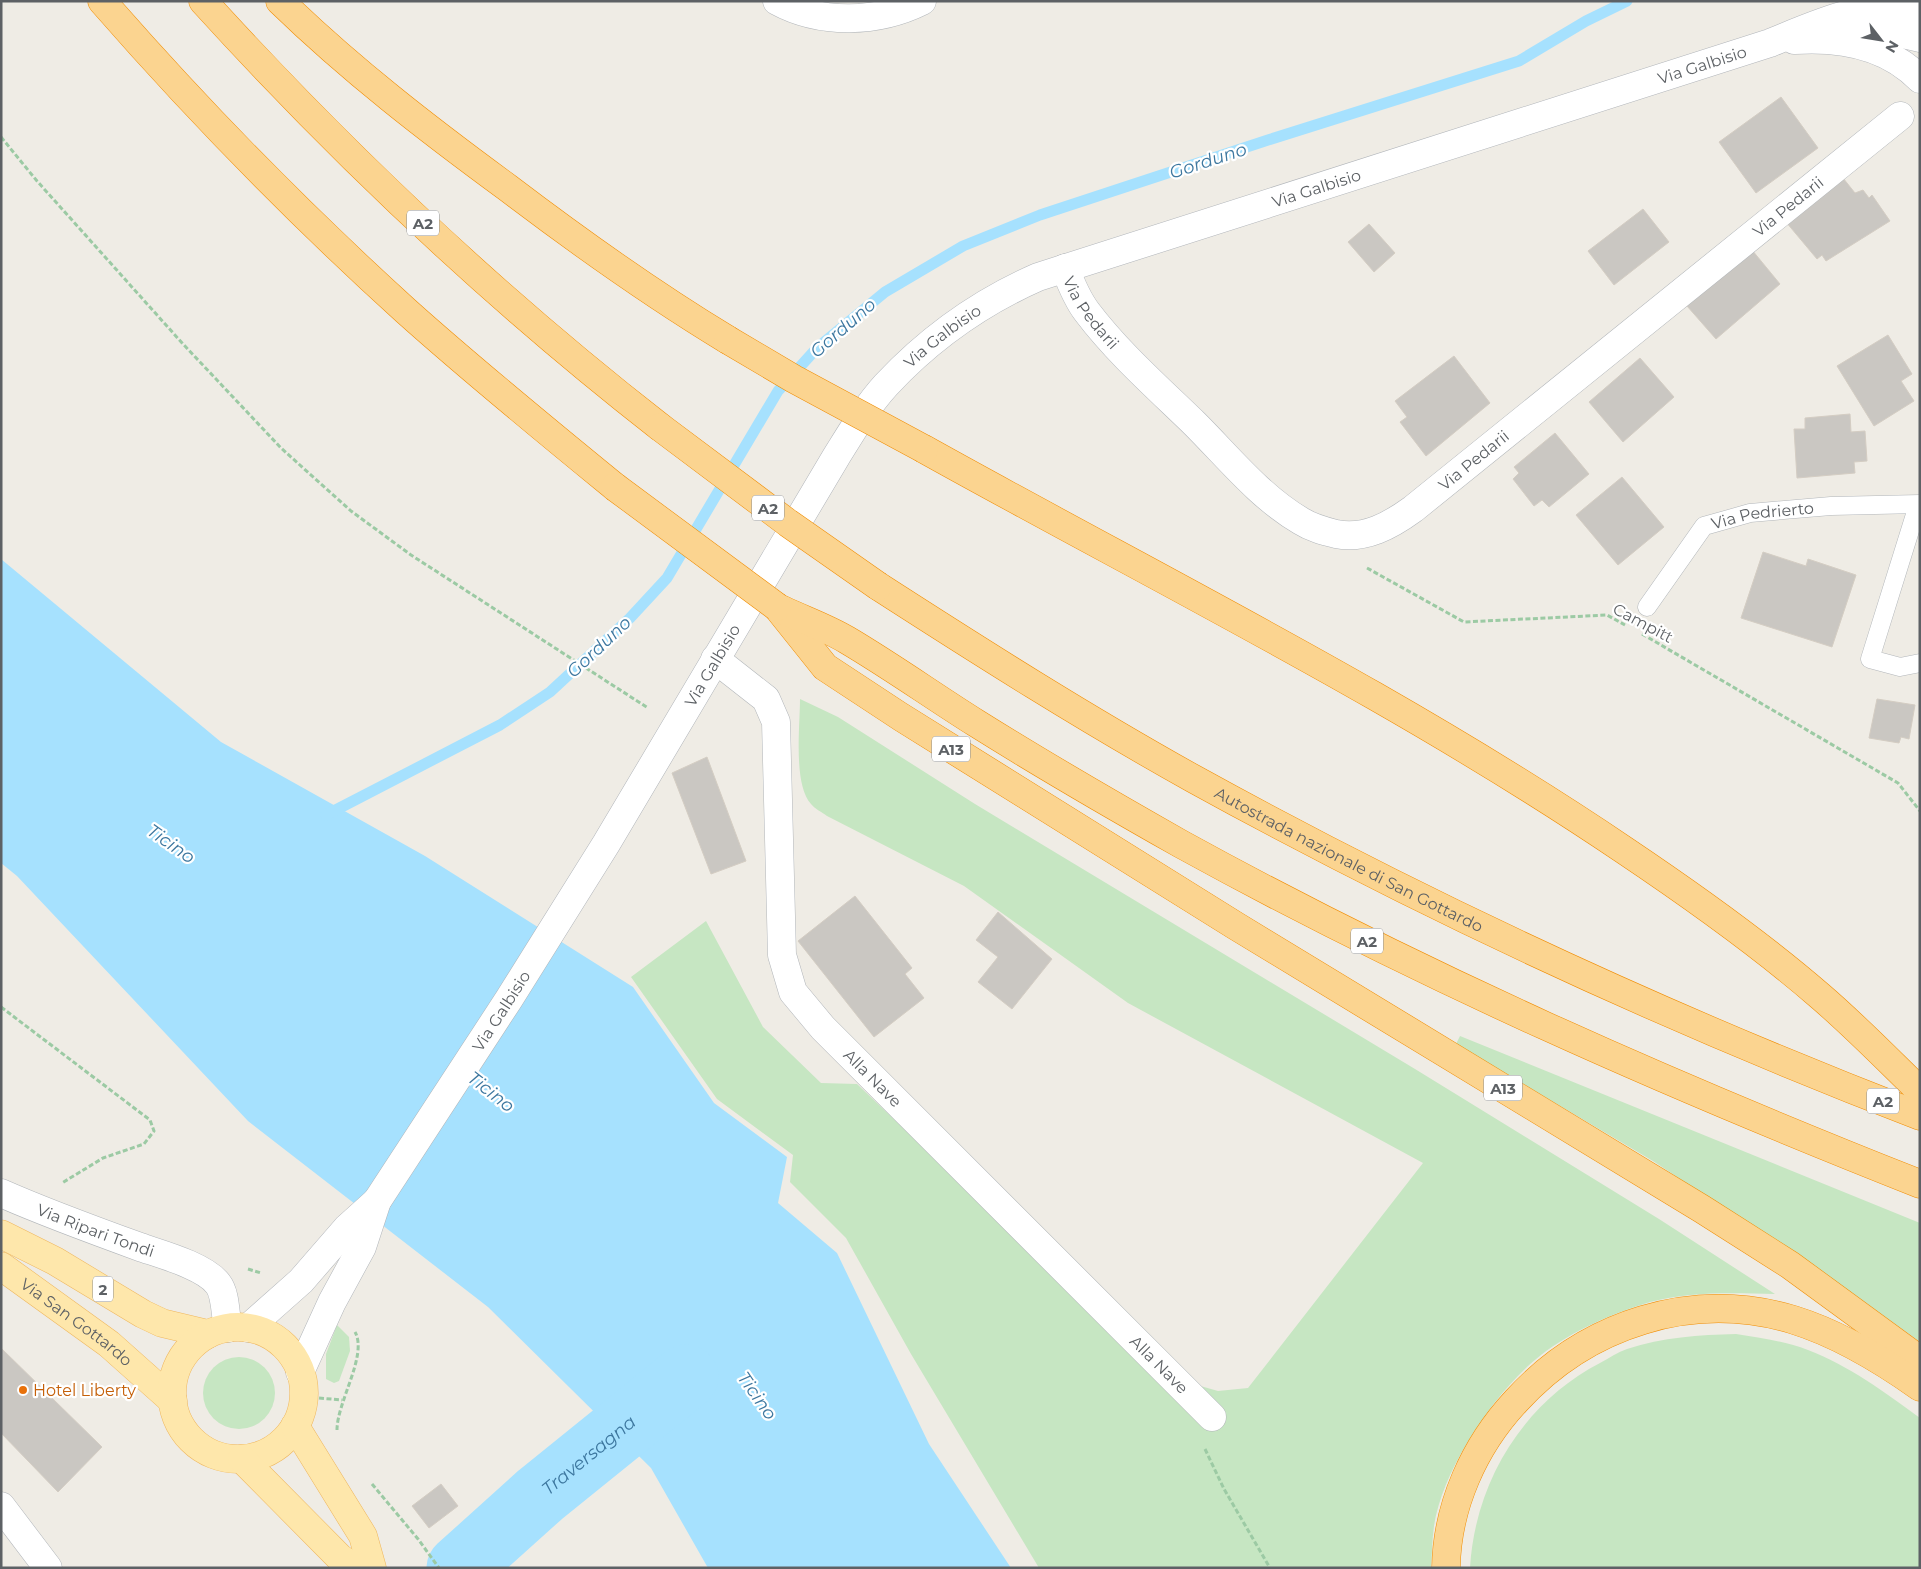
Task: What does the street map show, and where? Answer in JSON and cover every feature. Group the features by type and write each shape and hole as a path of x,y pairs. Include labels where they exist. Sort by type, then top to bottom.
{"highway":[{"name":"A2","path":"102,1 176,84 303,215 414,318 614,487 777,607 844,638 988,731 1090,792 1182,844 1352,934 1625,1063 1920,1184"},
{"name":"Autostrada nazionale di San Gottardo","path":"203,1 299,103 421,222 528,318 660,427 788,523 878,586 1111,731 1302,837 1534,952 1695,1024 1845,1087 1920,1116"},
{"name":"A2","path":"280,1 365,78 431,132 611,264 684,314 794,379 1360,687 1534,790 1667,879 1768,955 1851,1024 1920,1091"},
{"name":"A13","path":"777,607 826,667 1019,792 1702,1209 1790,1266 1920,1360"},
{"path":"1446,1568 1449,1532 1456,1502 1484,1442 1504,1413 1530,1385 1555,1363 1579,1348 1636,1321 1678,1311 1701,1309 1754,1312 1793,1320 1826,1332 1865,1352 1920,1387"}],"main road":[{"name":"Via San Gottardo","path":"1,1234 55,1261 143,1314 162,1323 228,1330"},
{"name":"Via San Gottardo","path":"1,1266 109,1344 173,1401"},
{"path":"228,1330 265,1333 281,1342 292,1356 302,1384 295,1426 285,1439 273,1449 242,1459 222,1457 204,1450 188,1437 178,1420 173,1401 173,1381 180,1362 192,1346 228,1330"},
{"path":"295,1426 363,1536 372,1568"},
{"path":"242,1459 340,1558 355,1568"}],"street":[{"path":"777,1 813,15 840,19 869,18 896,12 922,1"},
{"name":"Via Galbisio","path":"302,1384 332,1302 362,1248 377,1202 509,999 606,844 867,408 886,386 950,328 1015,287 1065,268 1770,42 1850,11 1878,6 1915,8"},
{"path":"1770,42 1819,38 1857,31 1900,32 1920,38"},
{"path":"1819,38 1845,41 1877,51 1905,66 1920,79"},
{"name":"Via Pedarii","path":"1065,268 1074,292 1086,311 1111,341 1267,496 1302,522 1339,535 1358,535 1380,529 1413,509 1900,116"},
{"name":"Alla Nave","path":"715,659 766,700 776,722 782,955 793,992 823,1028 1212,1417"},
{"name":"Via Ripari Tondi","path":"8,1196 178,1259 218,1283 222,1292 228,1330"},
{"name":"Via Galbisio","path":"228,1330 301,1281 346,1228 377,1202"},
{"path":"1,1506 48,1568"}],"lane":[{"name":"Via Pedrierto","path":"1647,607 1704,526 1750,513 1831,506 1919,504"},
{"path":"1919,504 1870,659 1900,667 1920,663"}],"path":[{"path":"1,137 37,181 176,336 281,448 351,511 411,555 676,726"},
{"name":"Campitt","path":"1339,535 1349,558 1464,622 1607,614 1898,783 1920,811"},
{"path":"1,1007 150,1120 154,1131 144,1144 103,1158 67,1178 54,1191 41,1209"},
{"path":"338,1434 338,1416 342,1400 358,1354 358,1337 352,1328"},
{"path":"302,1384 342,1400"},
{"path":"1212,1417 1205,1444 1206,1455 1270,1568"},
{"path":"369,1481 418,1539 439,1568"}],"green space":[{"path":"800,699 838,717 975,804 1415,1069 1659,1219 1775,1294 1696,1294 1665,1298 1593,1324 1566,1338 1541,1355 1506,1389 1489,1410 1460,1456 1439,1503 1432,1542 1431,1568 1039,1568 911,1354 846,1238 790,1182 793,1155 717,1099 631,977 706,921 763,1027 821,1083 857,1084 1162,1375 1218,1391 1248,1388 1423,1163 1128,1003 964,886 827,816 817,809 805,795 802,783 799,754"},
{"path":"1460,1036 1920,1223 1920,1342 1855,1295 1653,1161 1456,1044"},
{"path":"337,1325 349,1337 350,1351 339,1381 334,1383 326,1379 326,1354"},
{"path":"1736,1334 1790,1344 1823,1356 1866,1380 1920,1418 1920,1568 1470,1568 1474,1536 1482,1505 1493,1476 1508,1448 1526,1423 1548,1400 1573,1380 1627,1349 1681,1337"},
{"path":"246,1357 265,1367 273,1379 275,1393 273,1407 265,1419 253,1427 232,1429 213,1419 205,1407 203,1386 213,1367 225,1359"}],"water":[{"name":"Ticino","path":"1,559 221,742 425,856 633,987 714,1103 787,1157 778,1203 837,1253 929,1444 1011,1568 708,1568 651,1468 488,1307 248,1121 17,876 1,863"}],"building":[{"path":"1781,97 1818,148 1756,193 1719,142"},
{"path":"1843,178 1855,193 1863,190 1869,198 1872,195 1890,221 1826,261 1822,255 1817,259 1786,222"},
{"path":"1643,209 1669,242 1614,285 1588,251"},
{"path":"1369,224 1395,253 1374,272 1348,242"},
{"path":"1752,250 1780,284 1716,339 1687,306"},
{"path":"1888,335 1912,374 1901,381 1914,401 1874,426 1837,366"},
{"path":"1454,356 1490,403 1426,456 1400,422 1407,417 1395,401"},
{"path":"1640,358 1674,397 1623,442 1589,402"},
{"path":"1850,414 1851,432 1865,431 1867,461 1854,462 1855,473 1797,478 1794,429 1805,429 1805,418"},
{"path":"1555,433 1589,474 1549,507 1542,500 1534,506 1513,479 1519,473 1514,467"},
{"path":"1622,477 1664,527 1618,565 1576,515"},
{"path":"1763,552 1806,566 1808,559 1856,575 1832,647 1741,618"},
{"path":"1877,699 1915,705 1909,739 1901,737 1899,743 1869,738"},
{"path":"707,757 746,861 711,874 672,773"},
{"path":"855,896 912,968 905,974 924,998 874,1037 798,941"},
{"path":"998,912 1052,959 1012,1009 978,982 998,957 976,940"},
{"name":"Hotel Liberty","path":"1,1348 102,1447 58,1492 1,1433"},
{"path":"441,1484 458,1506 429,1528 412,1506"}],"waterway":[{"name":"Gorduno","path":"326,815 500,725 550,692 630,618 667,578 778,391 817,348 885,292 963,246 1040,215 1268,140 1519,61 1586,21 1627,1"},
{"name":"Traversagna","path":"459,1568 540,1495 686,1377"}],"place":[{"name":"Hotel Liberty","path":"23,1390"}]}
